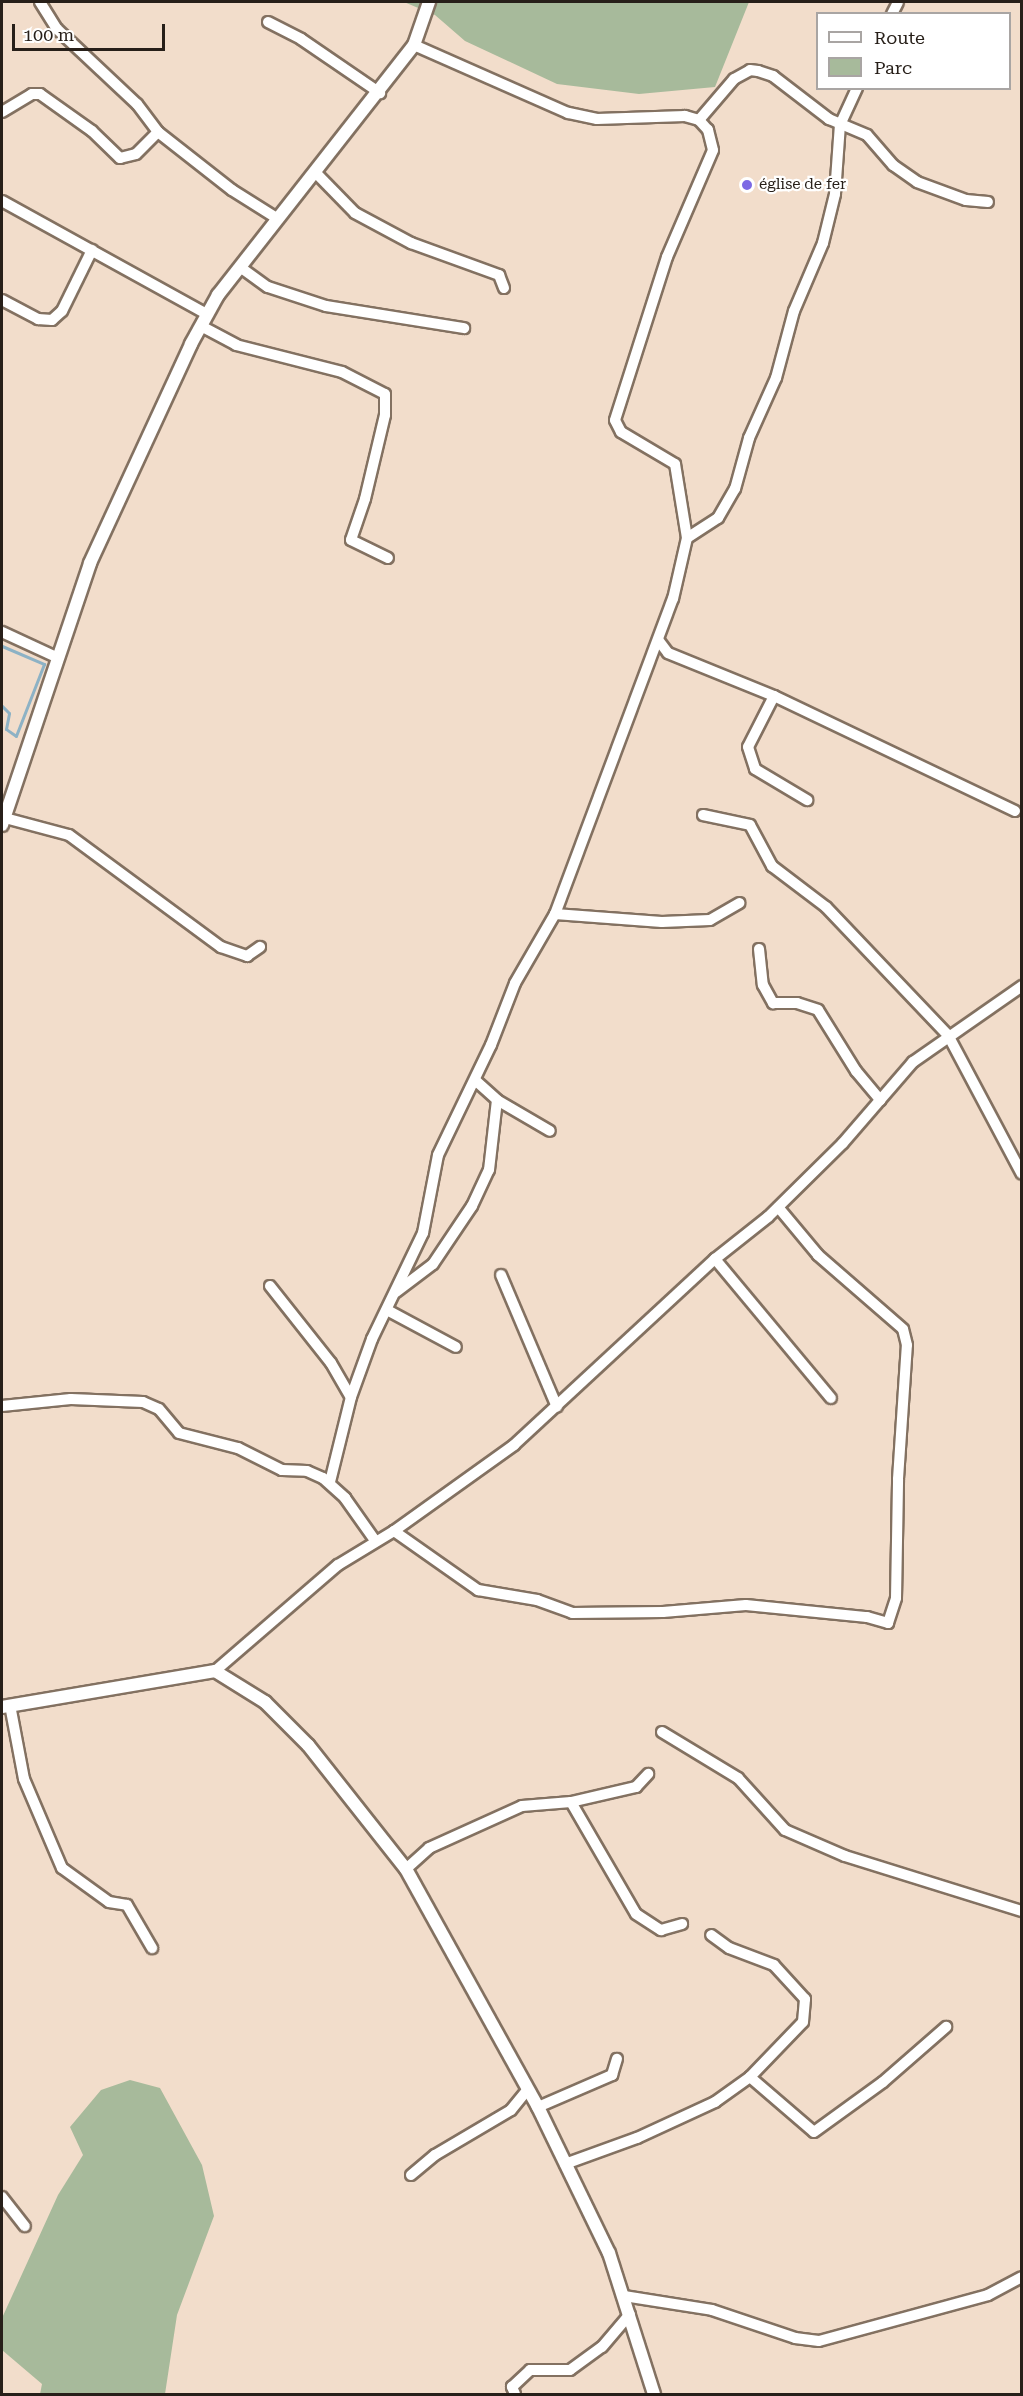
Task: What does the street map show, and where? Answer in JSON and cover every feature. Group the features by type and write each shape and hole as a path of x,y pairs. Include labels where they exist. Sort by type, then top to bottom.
{"main road":[{"path":"3,822 56,657 90,563 207,314 240,267 380,93 414,45 429,2"},
{"path":"6,1706 215,1671 265,1702 308,1745 406,1869 538,2107 609,2253 654,2394"}],"street":[{"path":"40,2 57,29 137,104 158,132 232,190 278,219"},
{"path":"268,22 301,39 380,93"},
{"path":"330,1482 351,1397 425,1225 438,1155 475,1080 515,983 555,914 659,641 687,538 675,464 621,432 615,420 667,257 713,150 708,130 699,120 685,116 597,119 568,113 414,45"},
{"path":"699,120 734,79 750,70 773,76 807,106 840,125 867,135 893,165 917,182 966,200 988,202"},
{"path":"687,538 718,518 735,489 749,438 776,378 794,312 823,243 835,194 840,125 856,90"},
{"path":"2,112 32,94 40,94 92,131 120,158 136,154 158,132"},
{"path":"315,172 355,213 411,243 499,275 504,288"},
{"path":"2,201 207,314"},
{"path":"2,300 38,319 52,320 62,311 92,250"},
{"path":"240,267 268,287 326,306 464,328"},
{"path":"201,326 236,345 342,372 385,394 385,415 365,500 351,540 388,558"},
{"path":"2,632 56,657"},
{"path":"659,641 668,652 774,696 1015,811"},
{"path":"774,696 748,747 755,770 807,800"},
{"path":"703,815 750,825 772,866 825,907 948,1035 1022,1174"},
{"path":"3,822 69,835 221,947 247,956 260,947"},
{"path":"555,914 651,922 710,920 739,903"},
{"path":"759,949 764,985 773,1003 797,1003 818,1010 856,1071 880,1100"},
{"path":"215,1671 291,1602 374,1539 394,1531 514,1445 716,1259 778,1207 880,1100 906,1068 948,1035 1022,986"},
{"path":"475,1080 496,1100 550,1131"},
{"path":"396,1292 433,1264 472,1206 489,1170 496,1100"},
{"path":"394,1531 478,1590 537,1600 572,1613 663,1612 746,1605 867,1617 888,1623 896,1598 898,1479 907,1345 903,1329 818,1255 778,1207"},
{"path":"716,1259 831,1398"},
{"path":"501,1275 557,1407"},
{"path":"270,1286 331,1363 351,1397"},
{"path":"387,1310 456,1347"},
{"path":"2,1406 71,1400 143,1402 159,1409 179,1433 238,1448 282,1470 307,1471 330,1482 374,1539"},
{"path":"6,1706 24,1779 63,1868 109,1902 127,1905 152,1948"},
{"path":"662,1732 738,1778 785,1830 845,1856 1022,1911"},
{"path":"406,1869 429,1848 522,1806 571,1802 636,1787 648,1774"},
{"path":"571,1802 636,1914 661,1930 682,1924"},
{"path":"566,2164 699,2110 750,2078 803,2022 805,1999 774,1965 729,1948 711,1935"},
{"path":"750,2078 814,2132 884,2082 946,2028"},
{"path":"538,2107 612,2075 617,2059"},
{"path":"411,2175 435,2155 510,2110 527,2090"},
{"path":"2,2196 25,2226"},
{"path":"624,2296 712,2310 795,2338 819,2341 988,2295 1022,2277"},
{"path":"516,2394 512,2387 530,2370 570,2370 602,2347 630,2314"}],"green space":[{"path":"404,2 749,2 715,87 639,94 557,84 465,41 435,15"},
{"path":"130,2080 160,2088 202,2165 214,2216 177,2315 165,2394 40,2394 42,2384 2,2350 2,2318 58,2195 83,2155 70,2127 101,2090"}],"waterway":[{"path":"2,646 44,664 16,736 6,729 9,713 2,706"}],"place":[{"name":"église de fer","path":"747,185"}]}
